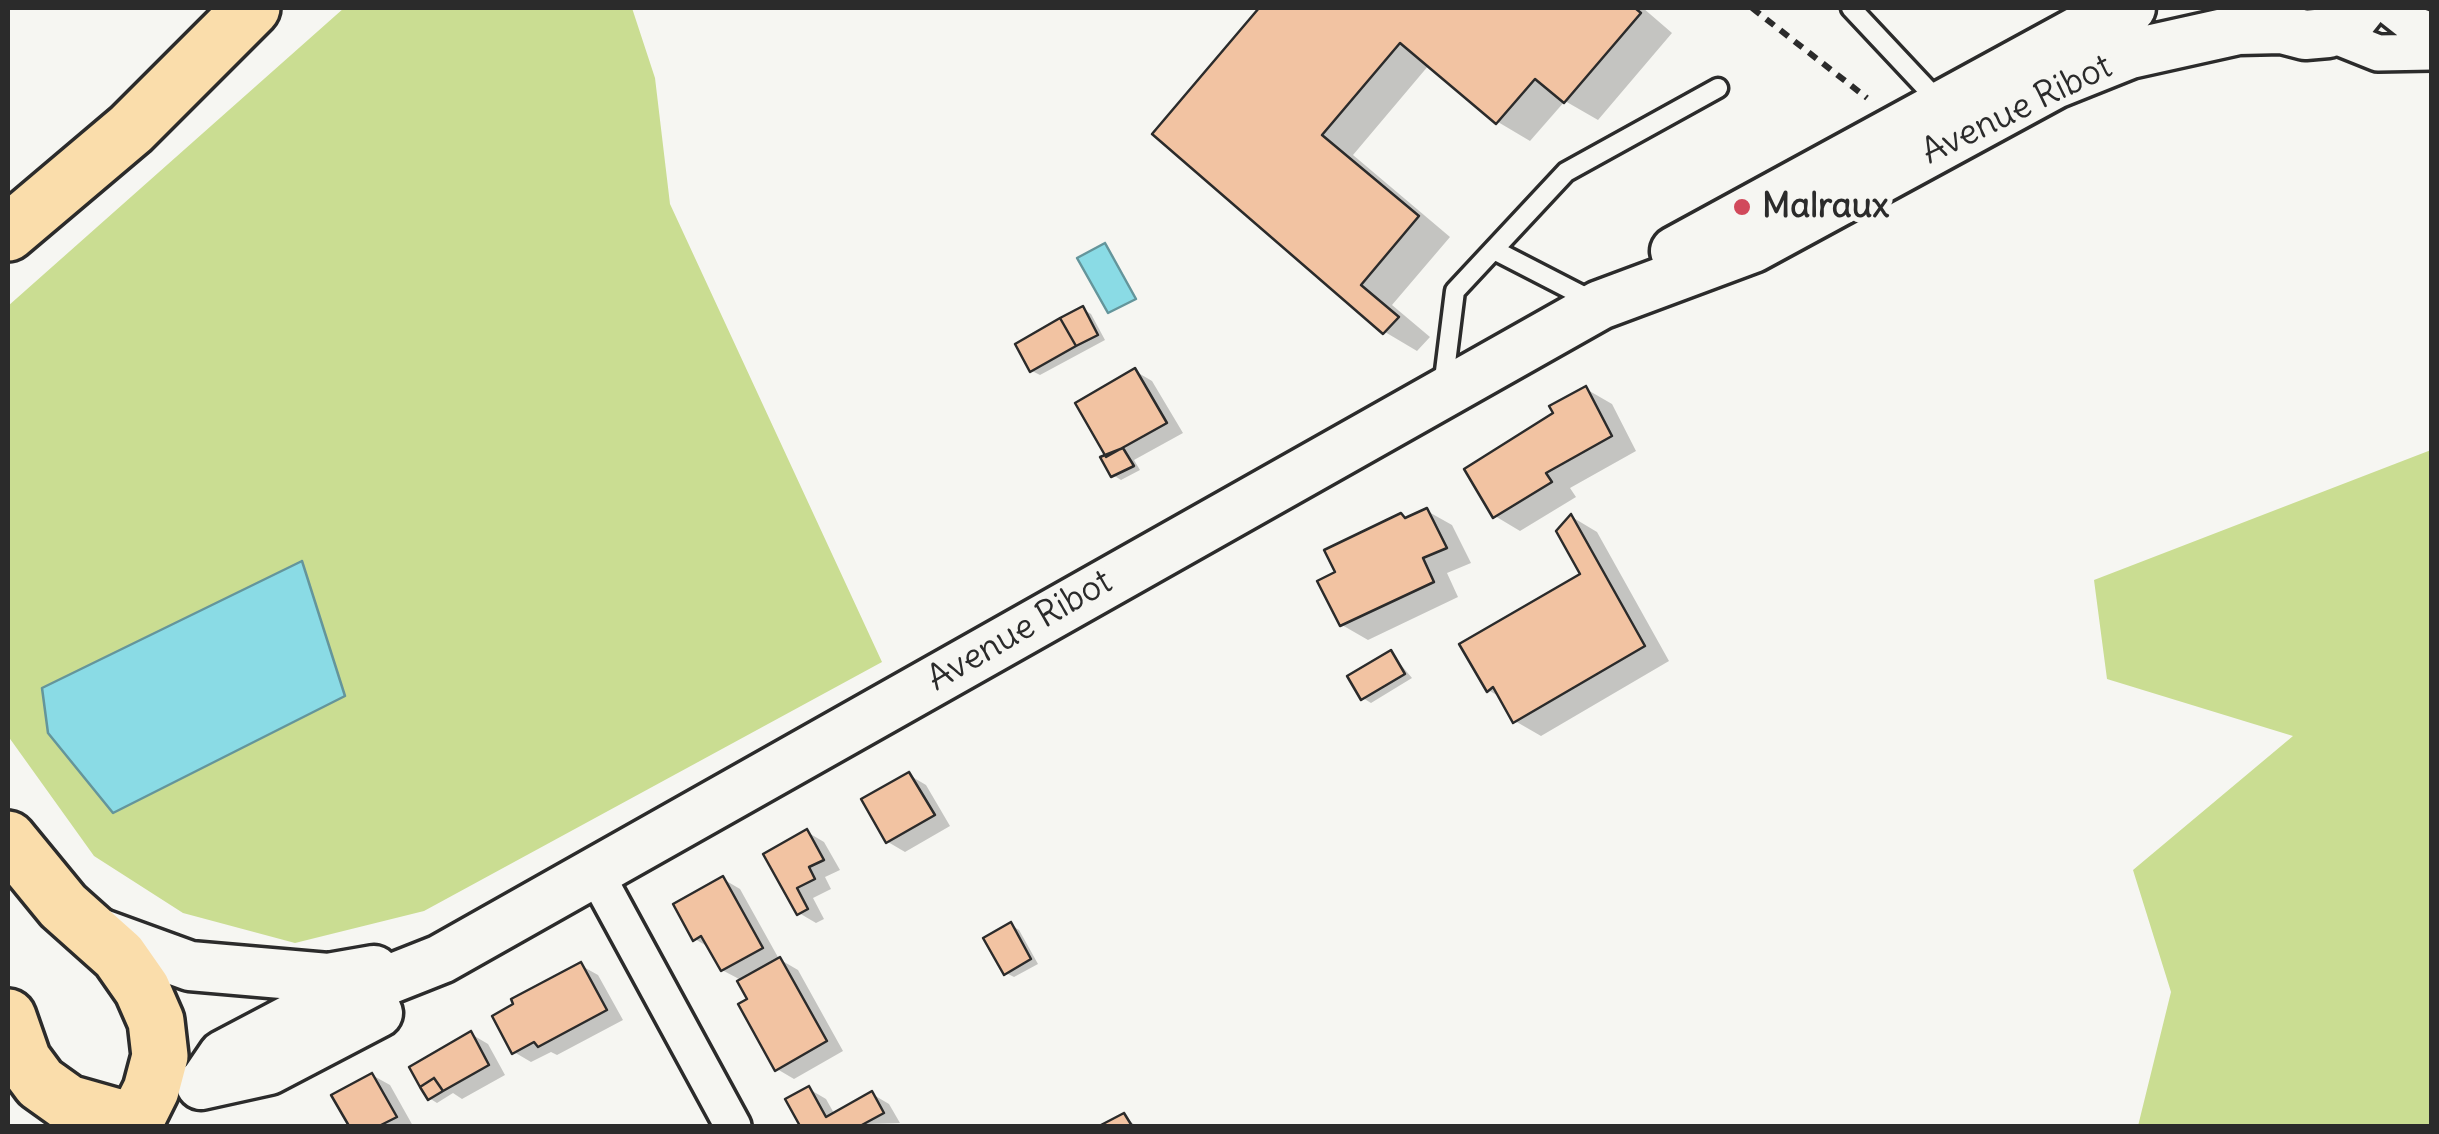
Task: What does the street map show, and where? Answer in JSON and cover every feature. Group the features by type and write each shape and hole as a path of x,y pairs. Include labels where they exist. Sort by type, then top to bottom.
{"main road":[{"path":"8,232 131,128 252,8"},
{"path":"8,839 63,906 119,956 156,1021 160,1056 152,1090 131,1124 68,1103 40,1083 22,1060 8,1017"}],"street":[{"name":"Avenue Ribot","path":"1600,305 1650,264 2091,24 2131,8"},
{"path":"2392,8 2410,23 2432,32"},
{"name":"Avenue Ribot","path":"131,1124 204,1083 269,1070 391,1006 442,959 1600,305 1754,248 2055,84 2130,54 2308,19"},
{"path":"2308,19 2378,53 2432,52"},
{"path":"596,874 733,1126"},
{"name":"Avenue Ribot","path":"91,930 172,963 328,978 442,959"}],"lane":[{"path":"1852,8 1923,116"},
{"path":"1442,393 1454,291 1496,251 1566,172 1718,88"},
{"path":"1496,251 1600,305"}],"path":[{"path":"1752,8 1923,116"}],"green space":[{"path":"344,8 632,8 655,78 670,204 882,662 424,911 295,943 183,913 94,856 8,736 8,306"},
{"path":"2431,450 2431,1126 2138,1126 2171,992 2133,870 2293,736 2107,679 2094,580"}],"water":[{"path":"1105,243 1136,299 1108,313 1077,258"},
{"path":"302,561 345,696 113,813 48,733 42,688"}],"building":[{"path":"1259,8 1635,8 1641,13 1564,103 1535,79 1496,124 1400,43 1322,135 1419,216 1361,285 1399,317 1383,334 1152,134"},
{"path":"1083,306 1098,335 1076,346 1060,318"},
{"path":"1060,318 1076,346 1030,372 1015,344"},
{"path":"1135,368 1167,423 1106,457 1075,403"},
{"path":"1586,386 1612,436 1546,473 1552,482 1493,518 1464,469 1553,413 1549,406"},
{"path":"1123,448 1134,466 1111,477 1100,457"},
{"path":"1427,508 1447,548 1423,558 1434,582 1340,626 1317,581 1335,572 1324,550 1401,513 1405,518"},
{"path":"1571,514 1645,646 1513,723 1493,687 1487,692 1459,644 1580,574 1556,531"},
{"path":"1391,650 1405,674 1361,700 1347,676"},
{"path":"909,772 935,815 886,843 861,799"},
{"path":"807,829 824,860 809,867 815,879 797,888 808,909 797,915 763,854"},
{"path":"723,876 763,948 721,971 701,936 693,941 673,904"},
{"path":"1011,922 1031,959 1004,975 983,938"},
{"path":"780,957 827,1041 775,1071 738,1004 747,999 737,981"},
{"path":"581,962 607,1010 538,1047 534,1042 512,1054 492,1016 513,1004 511,999"},
{"path":"471,1031 489,1065 443,1091 434,1078 420,1087 409,1067"},
{"path":"372,1073 397,1117 379,1126 349,1126 331,1095"},
{"path":"434,1078 443,1091 428,1100 420,1087"},
{"path":"809,1086 826,1117 872,1091 884,1113 860,1126 800,1126 785,1099"},
{"path":"1124,1113 1132,1126 1101,1125"}],"place":[{"name":"Malraux","path":"1742,207"}]}
